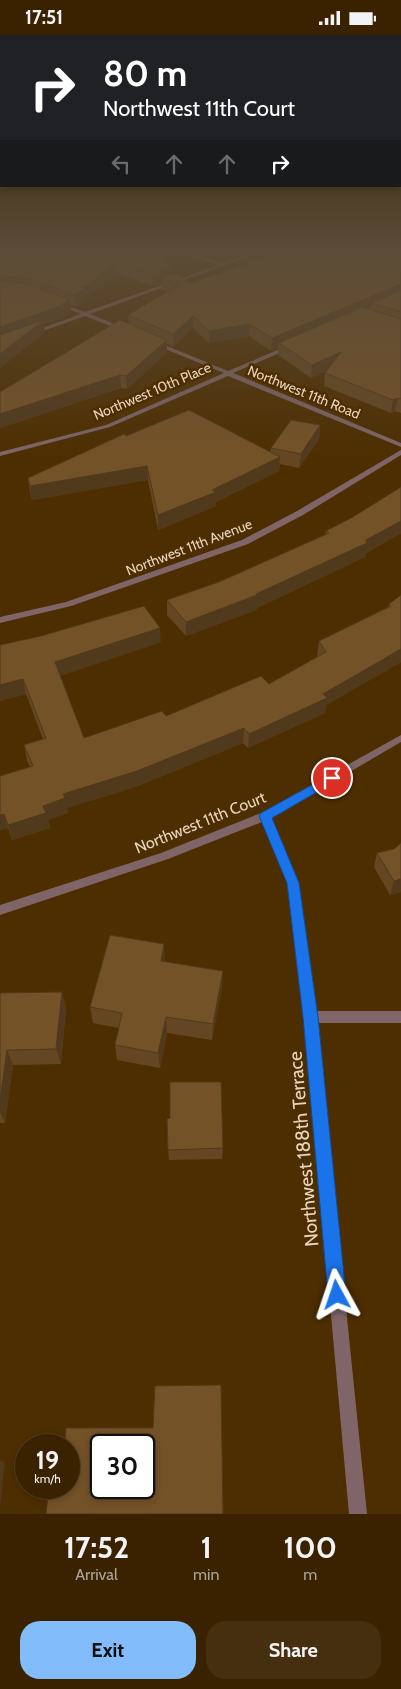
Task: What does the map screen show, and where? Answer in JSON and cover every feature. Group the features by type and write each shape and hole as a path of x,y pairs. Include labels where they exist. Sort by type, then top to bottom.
{"street":[{"path":"26,335 70,320"},
{"path":"102,320 131,333"},
{"name":"Northwest 11th Road","path":"148,340 401,445"},
{"name":"Northwest 10th Place","path":"0,454 108,425 298,343"},
{"name":"Northwest 11th Avenue","path":"0,621 68,605 245,542 300,513 401,452"},
{"name":"Northwest 11th Court","path":"0,910 164,855 265,816 401,738"},
{"name":"Northwest 188th Terrace","path":"265,816 293,883 310,1017 358,1514"},
{"path":"310,1017 401,1017"}],"building":[{"path":"0,320 20,320 0,327"},
{"path":"44,320 44,320 0,354 0,335"},
{"path":"120,320 167,340 126,376 120,375 0,414 0,392"},
{"path":"140,320 189,320 173,334"},
{"path":"197,320 315,320 272,338 249,324 209,331"},
{"path":"332,320 401,320 401,399 393,400 325,373 341,352 312,365 279,343"},
{"path":"189,410 280,457 212,490 216,492 158,515 147,466 30,486 28,478 124,434 126,436"},
{"path":"291,420 320,425 301,454 271,448"},
{"path":"401,487 401,521 366,540 367,543 257,595 186,622 167,600 219,582 329,533 326,531 353,517"},
{"path":"401,595 401,649 323,694 327,698 249,734 244,728 137,771 63,794 65,798 43,806 46,813 8,825 4,814 0,815 0,776 33,766 24,745 46,738 23,679 0,685 0,645 41,636 144,606 160,628 55,662 84,738 162,711 166,716 261,676 269,684 326,652 319,641 391,606 389,604"},
{"path":"401,843 401,879 394,881 377,853 394,849"},
{"path":"110,935 164,944 161,961 223,971 213,1024 166,1017 158,1053 115,1045 122,1013 90,1007"},
{"path":"62,992 56,1049 7,1050 0,1100 0,993"},
{"path":"170,1082 221,1082 223,1148 168,1150 167,1119 170,1118"},
{"path":"221,1385 223,1514 46,1514 48,1499 80,1499 80,1434 66,1434 66,1428 153,1428 155,1386"}],"route":[{"path":"332,778 265,816 293,883 310,1017 337,1295"}]}
